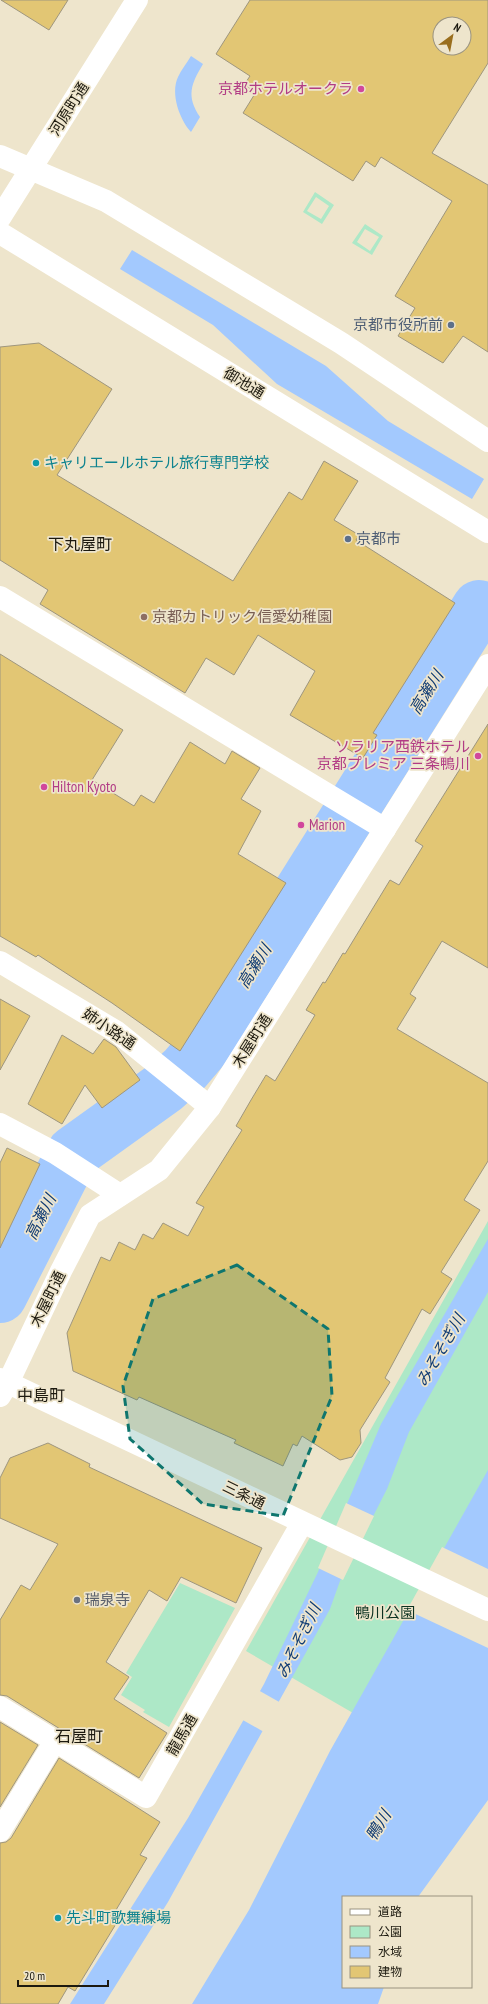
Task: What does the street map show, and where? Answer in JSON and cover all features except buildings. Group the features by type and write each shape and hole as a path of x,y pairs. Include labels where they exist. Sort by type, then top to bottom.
{"street":[{"name":"河原町通","path":"0,218 138,0"},
{"path":"0,156 106,201 341,343 488,441"},
{"name":"御池通","path":"0,233 488,532"},
{"path":"0,597 341,801 385,829"},
{"name":"木屋町通","path":"3,1386 90,1216 159,1170 210,1107 488,665"},
{"name":"姉小路通","path":"0,962 117,1032 210,1107"},
{"path":"0,1124 55,1153 82,1169 120,1195"},
{"name":"三条通","path":"3,1386 322,1532 488,1610"},
{"name":"龍馬通","path":"0,1707 146,1797 302,1523"},
{"path":"0,1831 55,1741"}],"highlighted area":[{"path":"237,1265 328,1329 332,1396 283,1516 203,1504 130,1439 123,1386 153,1299"}],"green space":[{"path":"315,192 334,205 322,224 303,212","holes":["316,197 329,206 321,219 307,211"]},
{"path":"365,224 383,236 372,255 352,243","holes":["365,229 379,237 370,251 357,242"]},
{"name":"鴨川公園","path":"488,1221 488,1791 246,1651"},
{"path":"180,1583 235,1608 169,1727 143,1712 145,1710 121,1695 132,1677 126,1673"}],"water":[{"path":"191,56 203,64 193,84 193,103 200,117 191,132 180,114 177,106 175,91 178,77"},
{"path":"132,250 326,366 388,421 484,479 472,499 277,384 213,325 120,269"},
{"name":"みそそぎ川","path":"488,1239 488,1292 409,1432 387,1489 340,1581 330,1609 168,1902 104,2004 70,2004 188,1818 264,1684 318,1572 381,1424"},
{"name":"鴨川","path":"488,1470 488,1800 419,1896 342,1896 342,1988 384,1988 378,2004 192,2004 249,1910 330,1751"}],"pier":[{"path":"346,1503 374,1516 343,1580 318,1568"},
{"path":"442,1547 488,1569 488,1648 407,1610"},
{"path":"258,1690 281,1703 264,1732 241,1719"}],"waterway":[{"name":"高瀬川","path":"0,1296 73,1153 165,1087 185,1069 202,1049 479,607"}],"place":[{"name":"京都ホテルオークラ","path":"361,89"},
{"name":"京都市役所前","path":"451,325"},
{"name":"キャリエールホテル旅行専門学校","path":"36,463"},
{"name":"京都市","path":"348,539"},
{"name":"京都カトリック信愛幼稚園","path":"144,617"},
{"name":"ソラリア西鉄ホテル 京都プレミア 三条鴨川","path":"478,756"},
{"name":"Hilton Kyoto","path":"44,787"},
{"name":"Marion","path":"301,825"},
{"name":"瑞泉寺","path":"77,1600"},
{"name":"先斗町歌舞練場","path":"58,1918"}],"district":[{"name":"下丸屋町","path":"80,544"},
{"name":"中島町","path":"41,1395"},
{"name":"石屋町","path":"79,1736"}]}
